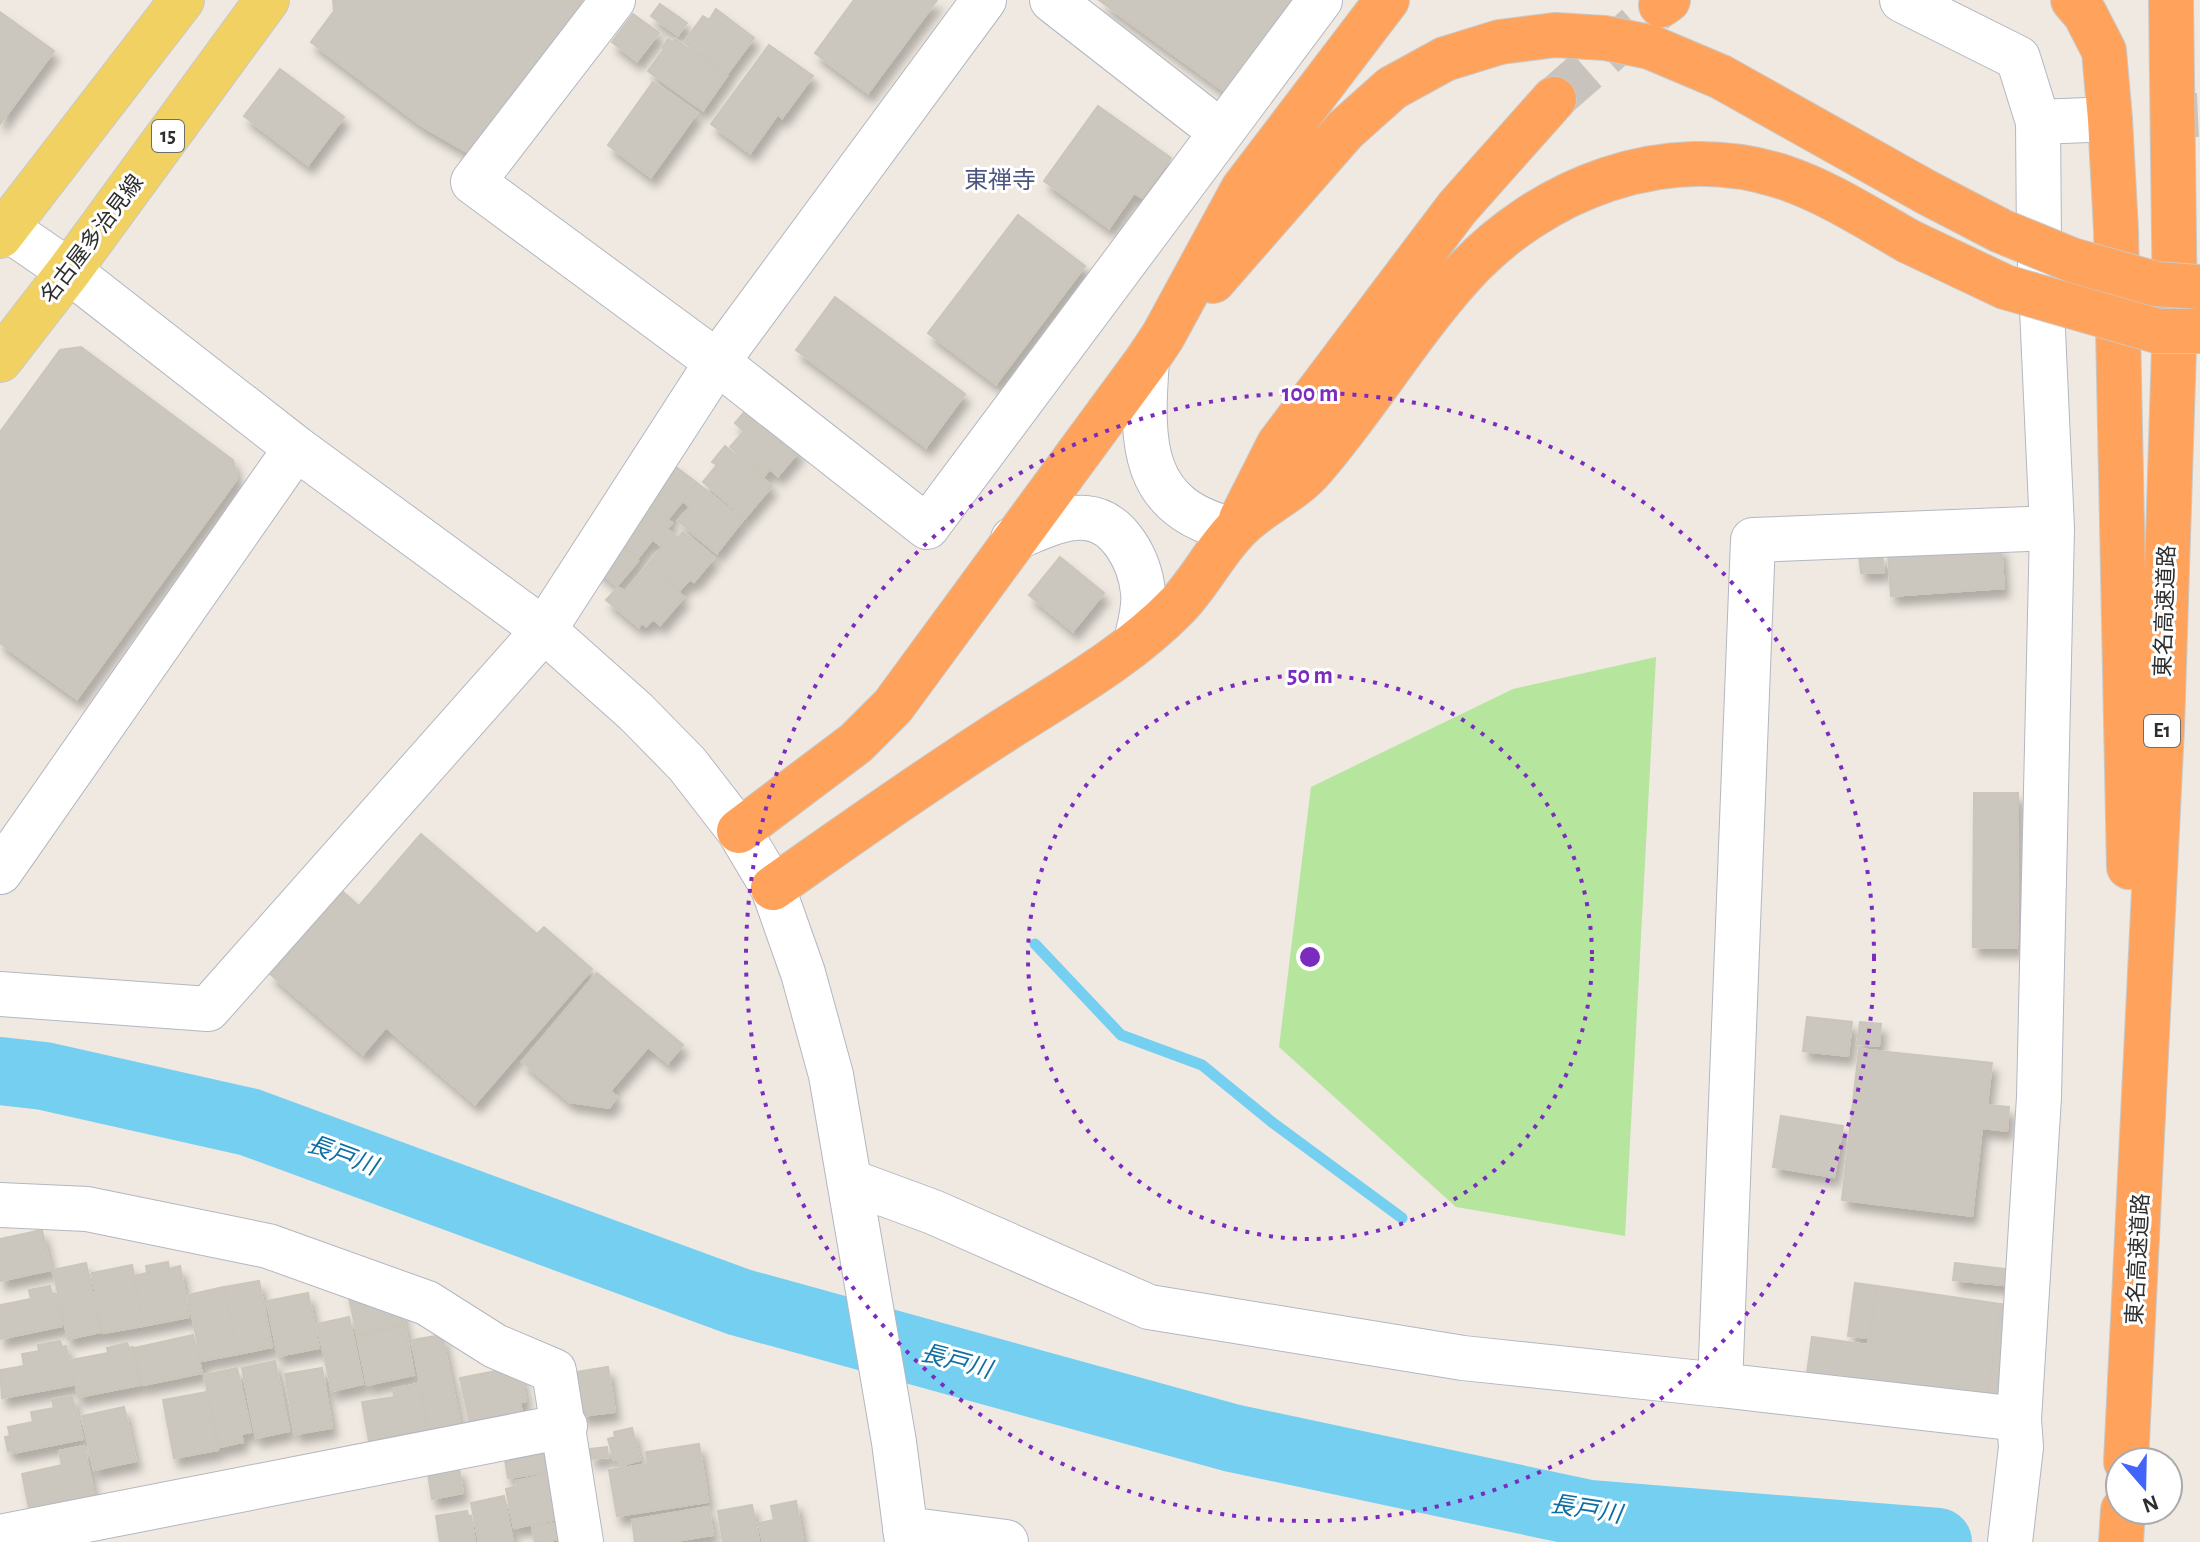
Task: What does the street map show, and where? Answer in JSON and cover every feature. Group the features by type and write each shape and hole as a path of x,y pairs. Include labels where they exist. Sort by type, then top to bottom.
{"highway":[{"path":"1155,348 1243,189 1387,0"},
{"path":"2073,0 2085,14 2104,51 2116,230 2138,1211 2133,1374"},
{"name":"東名高速道路","path":"2127,1446 2161,744 2175,316 2171,0"},
{"path":"739,831 856,743 893,706 1155,348 1345,130 1392,88 1445,59 1500,42 1555,35 1605,38 1650,47 1721,77 2001,231 2072,260 2156,284 2200,287"},
{"path":"773,888 923,783 1136,642 1178,605 1235,530 1279,444 1457,208 1554,99"},
{"path":"1235,530 1311,471 1461,276 1501,236 1546,206 1590,184 1636,171 1681,164 1731,166 1779,176 1830,196 1908,241 2019,292 2157,331 2200,331"}],"main road":[{"path":"2,229 182,0"},
{"name":"名古屋多治見線","path":"0,360 69,271 267,0"}],"street":[{"path":"613,0 473,182 717,362 927,527 1320,0"},
{"path":"0,994 208,1009 544,630 717,362 984,0"},
{"path":"1052,0 1221,132"},
{"path":"1902,0 2018,58 2038,122 2039,243 2052,528 2039,1097 2020,1433 2010,1542"},
{"path":"2038,122 2088,120"},
{"path":"2,229 69,271 296,448 544,630 636,712 687,764 739,831 773,888 803,973 831,1075 894,1442 906,1536 1006,1542"},
{"path":"1155,348 1143,418 1146,449 1155,474 1169,496 1185,512 1208,524 1235,530"},
{"path":"0,872 296,448"},
{"path":"1013,539 1058,521 1087,518 1110,528 1128,546 1138,568 1144,595 1136,642"},
{"path":"1720,1385 1753,540 2052,528"},
{"path":"849,1181 933,1212 1149,1307 1463,1358 1720,1385 2020,1433"},
{"path":"0,1205 87,1209 268,1246 427,1303 495,1346 554,1371 581,1542"},
{"path":"0,1537 565,1426"}],"green space":[{"path":"1656,657 1625,1236 1456,1207 1279,1047 1311,787 1513,689"}],"building":[{"path":"333,0 581,0 587,4 474,156 422,126 311,42 334,11"},
{"path":"854,0 937,0 868,93 815,53"},
{"path":"1099,0 1294,0 1227,93"},
{"path":"660,4 687,23 678,35 651,16"},
{"path":"716,9 754,38 727,74 684,42 703,16 709,20"},
{"path":"0,12 54,51 0,124"},
{"path":"633,14 659,33 637,61 612,42"},
{"path":"668,39 673,42 675,39 727,76 703,110 648,71"},
{"path":"769,45 813,76 782,118 778,114 750,153 711,124"},
{"path":"280,69 344,117 308,165 244,116"},
{"path":"653,82 697,113 651,177 608,145"},
{"path":"1098,106 1171,158 1142,198 1134,193 1109,228 1044,181"},
{"path":"1018,215 1085,266 996,384 928,333"},
{"path":"835,297 965,394 926,447 796,350"},
{"path":"81,347 233,460 237,479 77,699 0,643 0,432 60,350"},
{"path":"748,408 799,451 778,476 770,469 764,476 730,447 744,431 735,423"},
{"path":"725,446 772,486 745,518 703,482 717,465 712,462"},
{"path":"672,464 697,483 668,519 643,499"},
{"path":"697,483 743,520 717,553 678,521 690,507 683,501"},
{"path":"645,501 672,523 656,542 653,539 638,558 614,539"},
{"path":"667,529 678,538 683,532 714,558 694,582 690,579 680,590 648,564 662,547 656,542"},
{"path":"614,541 638,561 617,586 593,566"},
{"path":"2001,546 2004,588 1891,596 1888,555"},
{"path":"1882,554 1884,572 1861,573 1859,556"},
{"path":"1060,557 1104,593 1073,631 1029,595"},
{"path":"647,566 684,597 660,625 653,619 646,626 642,622 639,627 606,600 618,587 625,592"},
{"path":"1974,793 2018,793 2017,948 1973,947"},
{"path":"421,834 537,934 544,927 592,969 475,1104 386,1027 363,1054 270,974 342,891 359,906"},
{"path":"597,973 683,1045 668,1063 648,1047 610,1091 617,1097 609,1108 570,1102 522,1062"},
{"path":"1807,1017 1852,1022 1848,1056 1803,1051"},
{"path":"1860,1022 1881,1024 1879,1046 1857,1044"},
{"path":"1859,1049 1992,1063 1987,1105 2009,1107 2007,1131 1982,1128 1972,1216 1842,1200"},
{"path":"1781,1116 1843,1126 1834,1177 1773,1167"},
{"path":"42,1230 51,1270 0,1281 0,1239"},
{"path":"168,1262 169,1269 180,1266 189,1317 143,1326 134,1276 147,1273 146,1266"},
{"path":"86,1263 101,1332 68,1339 53,1270"},
{"path":"1955,1263 2014,1270 2012,1286 1953,1280"},
{"path":"132,1265 143,1326 103,1333 92,1273"},
{"path":"259,1281 272,1347 238,1354 224,1287"},
{"path":"1855,1283 1877,1286 1870,1338 1848,1336"},
{"path":"50,1286 52,1294 56,1294 62,1326 0,1339 0,1305 31,1299 29,1290"},
{"path":"1877,1286 2001,1304 1987,1399 1807,1373 1812,1337 1868,1345"},
{"path":"224,1287 238,1354 201,1361 188,1295"},
{"path":"347,1289 401,1309 404,1324 357,1334"},
{"path":"308,1293 319,1348 278,1356 267,1301"},
{"path":"2001,1304 2017,1306 2003,1401 1987,1399"},
{"path":"349,1317 363,1384 332,1391 317,1324"},
{"path":"405,1326 414,1375 367,1385 357,1336"},
{"path":"193,1335 202,1373 143,1385 134,1348"},
{"path":"442,1335 455,1399 424,1404 412,1340"},
{"path":"60,1341 62,1347 66,1346 73,1385 2,1398 0,1370 24,1366 22,1354 39,1351 38,1345"},
{"path":"127,1343 129,1348 133,1347 140,1385 78,1397 71,1360 108,1353 107,1348"},
{"path":"275,1361 289,1431 256,1438 242,1368"},
{"path":"608,1367 615,1412 582,1416 576,1372"},
{"path":"237,1368 251,1432 241,1434 243,1442 220,1447 204,1375"},
{"path":"322,1368 332,1428 295,1434 285,1374"},
{"path":"501,1370 502,1376 520,1372 526,1401 520,1402 522,1413 470,1423 460,1378"},
{"path":"418,1384 427,1430 369,1441 362,1402 394,1397 393,1389"},
{"path":"207,1392 218,1450 174,1458 163,1400"},
{"path":"72,1396 83,1439 13,1453 12,1450 8,1451 5,1437 10,1436 8,1427 33,1422 31,1412 54,1408 52,1400"},
{"path":"455,1399 460,1424 429,1430 424,1404"},
{"path":"124,1407 136,1461 94,1470 82,1416"},
{"path":"632,1428 640,1460 620,1466 618,1459 614,1460 608,1439 615,1437 614,1432"},
{"path":"699,1444 708,1502 617,1516 609,1470 648,1464 646,1452"},
{"path":"84,1446 94,1495 29,1508 22,1474 62,1465 59,1451"},
{"path":"607,1447 608,1457 591,1459 590,1449"},
{"path":"544,1453 547,1472 508,1478 505,1460"},
{"path":"459,1468 463,1493 432,1499 428,1474"},
{"path":"550,1474 563,1518 514,1528 506,1489 517,1486 516,1481"},
{"path":"504,1496 513,1542 479,1542 471,1503"},
{"path":"796,1501 803,1542 763,1542 759,1523 774,1520 771,1506"},
{"path":"752,1505 759,1542 723,1542 718,1511"},
{"path":"708,1507 713,1535 670,1542 635,1542 632,1520"},
{"path":"467,1511 471,1516 475,1542 440,1542 436,1516"},
{"path":"560,1524 563,1539 535,1542 532,1527"}],"waterway":[{"path":"1035,944 1121,1035 1202,1065 1273,1123 1402,1218"},
{"name":"長戸川","path":"0,1071 44,1076 249,1122 739,1302 1232,1438 1589,1514 1938,1542"},
{"path":"1700,1522 1706,1542"}],"tunnel":[{"path":"1554,99 1661,5"},
{"path":"2088,120 2200,115"}],"district":[{"name":"東禅寺","path":"1000,181"}]}
